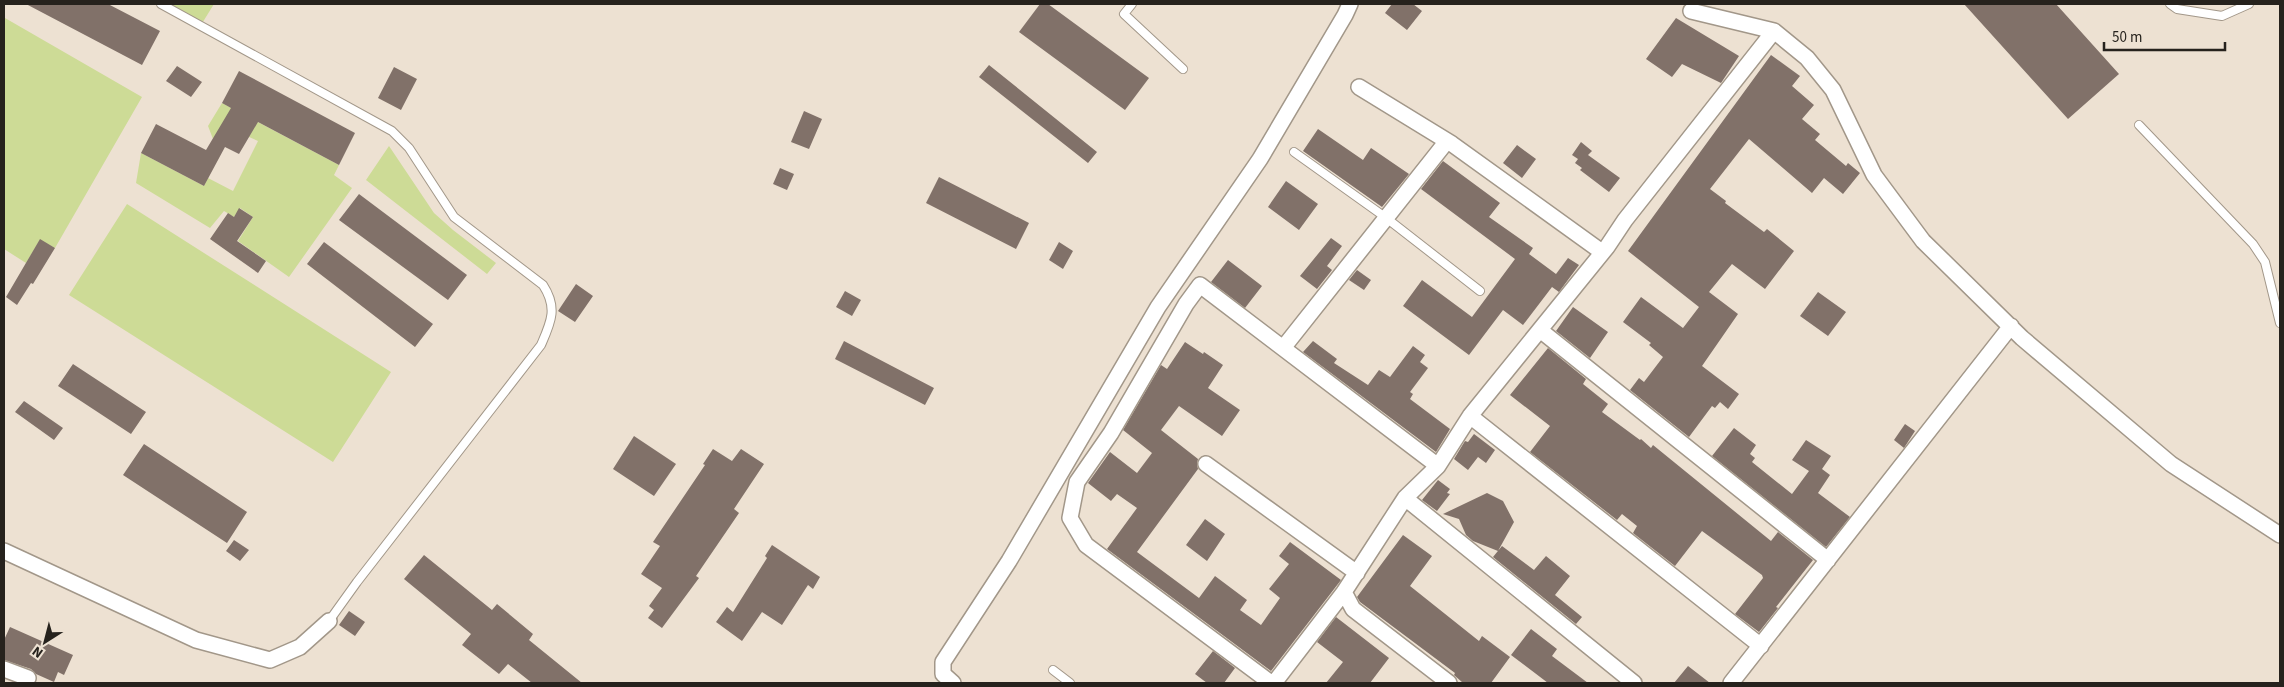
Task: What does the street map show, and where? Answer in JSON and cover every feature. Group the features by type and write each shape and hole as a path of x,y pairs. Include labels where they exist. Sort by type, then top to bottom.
{"street":[{"path":"949,682 943,674 943,662 1009,561 1158,307 1260,159 1350,4"},
{"path":"1691,11 1774,32 1808,58 1833,90 1874,176 1923,241 2010,326 2172,464 2280,535"},
{"path":"1438,466 1200,285 1186,304 1111,433 1077,482 1070,518 1086,545 1272,683 1344,592 1405,498 1438,466 1470,416 1602,252 1774,32"},
{"path":"1359,87 1447,141 1602,252"},
{"path":"1282,348 1447,141"},
{"path":"1731,683 2010,326"},
{"path":"1540,330 1828,560"},
{"path":"1470,416 1761,646"},
{"path":"1206,464 1357,572"},
{"path":"1405,498 1634,683"},
{"path":"4,551 196,640 270,660 300,648 329,621"},
{"path":"1344,592 1353,609 1450,683"},
{"path":"4,670 28,678"}],"lane":[{"path":"161,4 392,131 409,148 454,217 544,285 550,295 553,306 548,328 541,346 357,582 329,621"},
{"path":"1132,4 1124,14 1183,69"},
{"path":"2170,4 2177,9 2222,16 2249,4"},
{"path":"2139,125 2253,244 2265,262 2280,322"},
{"path":"1294,152 1385,217 1480,291"},
{"path":"1053,670 1070,683"}],"green space":[{"path":"161,4 214,4 201,25"},
{"path":"5,18 142,97 55,248 40,240 26,263 4,249"},
{"path":"222,103 339,165 334,175 352,188 289,277 238,241 253,217 240,208 234,217 224,211 210,228 136,183 141,153 204,186 208,178 233,191 258,141 249,137 213,139 208,126"},
{"path":"389,146 434,213 496,263 487,274 366,180"},
{"path":"127,204 391,372 333,462 69,295"}],"building":[{"path":"26,4 108,4 160,31 142,65"},
{"path":"1040,4 1048,4 1149,78 1125,110 1019,32"},
{"path":"1392,4 1413,4 1422,11 1407,30 1385,13"},
{"path":"1964,4 2056,4 2119,74 2068,119"},
{"path":"1676,18 1739,56 1721,83 1682,64 1672,77 1646,59"},
{"path":"1771,55 1800,76 1792,86 1814,105 1802,119 1820,134 1815,140 1846,166 1848,163 1860,173 1843,194 1824,178 1812,193 1749,139 1710,189 1726,201 1725,203 1764,232 1767,229 1794,251 1765,289 1732,264 1709,292 1738,314 1702,366 1739,394 1728,409 1720,402 1715,408 1712,406 1689,437 1630,390 1639,378 1644,382 1663,357 1649,345 1651,343 1623,322 1641,297 1683,328 1699,307 1628,251"},
{"path":"989,65 1097,152 1088,163 979,77"},
{"path":"177,66 202,82 191,97 166,81"},
{"path":"394,67 417,79 401,110 378,98"},
{"path":"239,71 355,133 339,165 258,122 239,154 225,147 204,186 141,153 156,124 206,150 231,108 222,103"},
{"path":"804,111 822,119 809,149 791,142"},
{"path":"1318,129 1363,160 1371,148 1409,174 1382,207 1303,151"},
{"path":"1581,142 1592,151 1588,155 1620,178 1609,192 1580,170 1582,168 1575,163 1578,159 1572,155"},
{"path":"1517,145 1536,159 1522,178 1503,163"},
{"path":"1443,161 1500,203 1489,217 1533,248 1529,254 1556,274 1568,258 1579,265 1559,292 1552,287 1523,325 1503,310 1469,355 1403,306 1422,280 1472,317 1515,259 1421,189"},
{"path":"780,168 794,174 787,190 773,184"},
{"path":"939,177 1029,223 1016,249 926,203"},
{"path":"1286,181 1318,204 1299,230 1268,207"},
{"path":"359,194 467,275 448,300 339,220"},
{"path":"239,208 253,217 237,241 266,261 258,273 210,239 228,213 234,217"},
{"path":"1331,238 1342,246 1327,266 1332,270 1317,289 1300,276"},
{"path":"40,239 55,248 33,284 31,283 17,305 6,297"},
{"path":"324,242 433,324 415,347 307,264"},
{"path":"1059,242 1073,251 1063,269 1049,260"},
{"path":"1228,260 1262,286 1245,308 1211,282"},
{"path":"1357,270 1371,280 1364,290 1349,280"},
{"path":"576,284 593,296 575,322 558,311"},
{"path":"845,291 861,300 852,316 836,307"},
{"path":"1818,292 1846,312 1828,336 1800,316"},
{"path":"1573,307 1608,332 1590,358 1556,331"},
{"path":"844,341 934,388 925,405 835,359"},
{"path":"1313,341 1337,359 1334,363 1368,385 1379,370 1390,377 1413,346 1425,355 1420,362 1428,368 1410,392 1413,394 1410,399 1450,429 1436,452 1303,352"},
{"path":"1185,342 1223,365 1208,388 1240,410 1222,436 1179,406 1161,430 1198,459 1198,469 1137,552 1199,598 1215,576 1247,600 1240,610 1261,625 1280,598 1269,589 1289,564 1279,556 1290,542 1341,580 1271,671 1107,549 1137,508 1117,494 1111,501 1088,483 1110,452 1137,473 1152,453 1123,430 1161,365 1167,369"},
{"path":"1548,348 1586,379 1583,384 1608,404 1602,412 1651,448 1653,445 1771,541 1778,532 1813,560 1759,632 1735,614 1763,578 1762,575 1702,531 1675,566 1633,533 1637,526 1622,514 1617,520 1530,452 1550,426 1510,395"},
{"path":"73,364 146,412 131,434 58,386"},
{"path":"24,401 63,428 54,440 15,412"},
{"path":"1905,424 1915,431 1904,448 1894,440"},
{"path":"1734,428 1756,445 1750,454 1755,458 1752,462 1792,494 1809,471 1792,460 1806,440 1831,456 1822,469 1830,475 1818,493 1850,517 1826,547 1712,456"},
{"path":"1474,434 1495,450 1486,463 1478,457 1468,470 1454,459 1465,441 1468,442"},
{"path":"634,436 676,464 654,496 613,469"},
{"path":"144,444 247,512 227,543 123,475"},
{"path":"713,449 732,461 741,449 764,464 734,509 739,513 696,576 699,578 662,628 648,618 654,610 649,606 662,588 641,574 660,546 653,542 705,465 703,464"},
{"path":"1438,480 1450,489 1447,493 1450,494 1437,511 1422,500"},
{"path":"1487,493 1503,501 1514,522 1498,551 1473,541 1466,535 1459,519 1443,514"},
{"path":"1205,519 1225,534 1207,561 1186,545"},
{"path":"1403,535 1432,556 1410,586 1479,641 1482,636 1510,657 1491,683 1463,683 1454,675 1455,673 1360,602 1357,597"},
{"path":"234,540 249,550 240,561 226,551"},
{"path":"772,545 820,577 813,589 808,585 782,625 762,612 742,641 716,622 727,607 733,612 767,558 765,556"},
{"path":"1502,546 1534,570 1546,556 1570,576 1555,595 1582,617 1576,624 1493,557"},
{"path":"424,555 492,610 497,604 533,634 529,640 582,683 532,683 508,664 499,674 462,645 471,634 404,579"},
{"path":"349,611 365,622 355,636 339,625"},
{"path":"1336,617 1389,658 1370,683 1326,683 1343,662 1317,642"},
{"path":"10,627 73,655 64,675 58,672 54,682 36,674 31,669 4,660 4,640"},
{"path":"1531,629 1557,649 1552,656 1588,683 1548,683 1511,655"},
{"path":"1213,651 1235,668 1224,683 1207,683 1195,674"},
{"path":"1688,666 1710,683 1674,683"}]}
